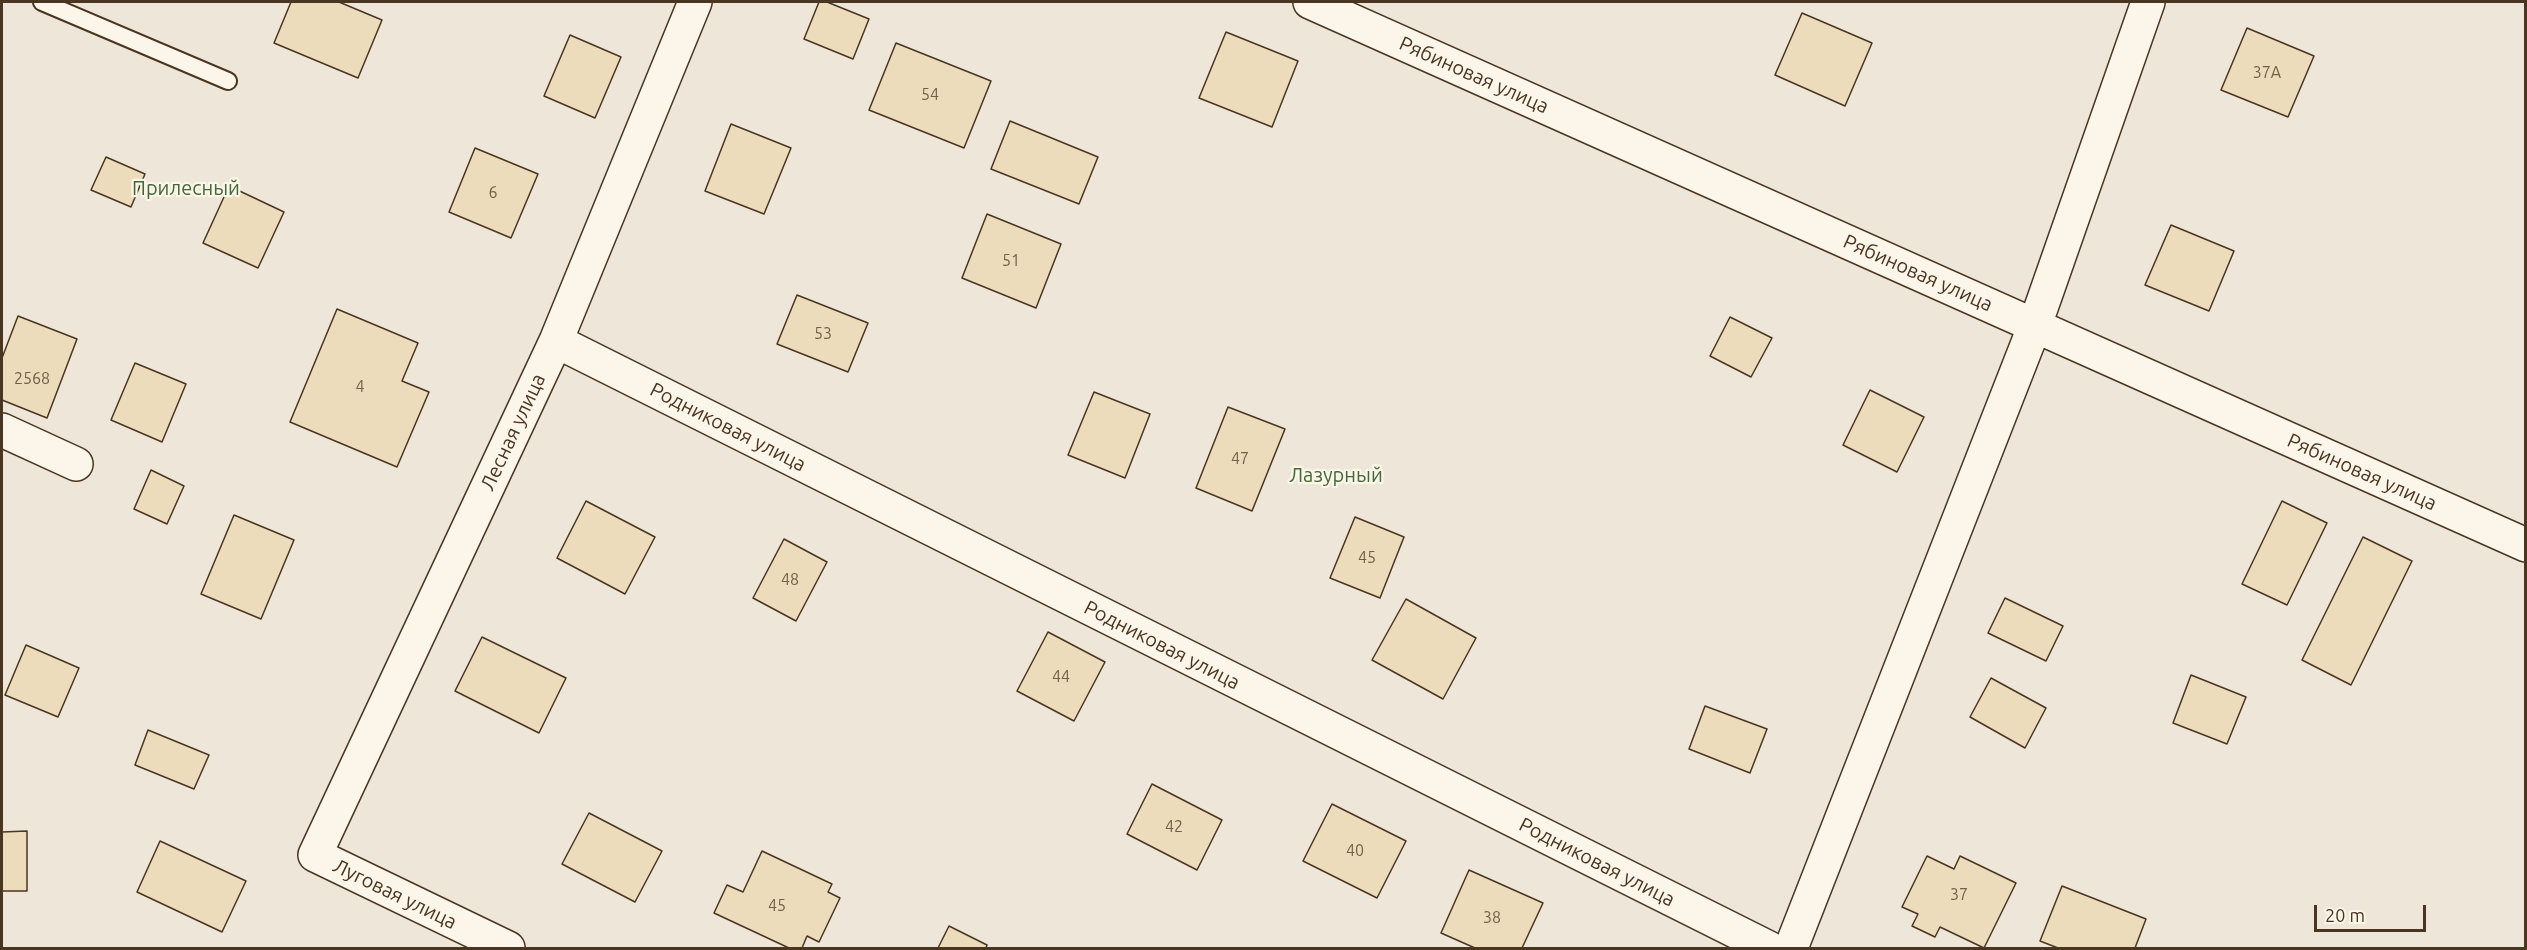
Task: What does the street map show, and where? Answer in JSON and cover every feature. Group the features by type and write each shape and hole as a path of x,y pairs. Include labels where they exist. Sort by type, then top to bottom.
{"street":[{"name":"Лесная улица","path":"315,855 556,341 695,2"},
{"name":"Рябиновая улица","path":"1310,2 2526,545"},
{"path":"1791,948 2035,325 2148,2"},
{"name":"Родниковая улица","path":"556,341 1769,948"},
{"path":"2,430 76,464"},
{"name":"Луговая улица","path":"315,855 508,948"}],"lane":[{"path":"42,2 228,81"}],"green space":[{"name":"Лазурный","path":"2,2 2525,2 2525,948 2,948"}],"building":[{"path":"291,2 339,2 382,20 358,78 274,43"},
{"path":"819,2 827,2 869,19 853,59 804,39"},
{"path":"1802,13 1872,43 1845,106 1775,75"},
{"path":"2247,28 2314,56 2288,117 2221,90"},
{"path":"1226,32 1298,61 1272,127 1199,98"},
{"path":"570,35 621,57 595,118 544,96"},
{"path":"896,43 991,81 964,148 869,110"},
{"path":"1010,121 1098,157 1079,204 991,169"},
{"path":"731,124 791,148 764,214 705,191"},
{"path":"475,148 538,174 511,238 449,212"},
{"path":"106,157 145,174 131,207 91,190"},
{"path":"229,186 284,212 258,268 203,243"},
{"path":"987,214 1061,244 1036,308 962,278"},
{"path":"2171,225 2234,251 2209,311 2145,285"},
{"path":"797,295 868,323 848,372 777,344"},
{"path":"337,309 418,343 402,381 429,392 397,467 290,422"},
{"path":"18,316 77,339 47,418 2,400 2,358"},
{"path":"1730,317 1772,338 1751,377 1710,356"},
{"path":"135,363 186,384 162,442 111,420"},
{"path":"1870,390 1924,417 1897,472 1843,445"},
{"path":"1094,392 1150,414 1125,478 1068,455"},
{"path":"1228,407 1285,429 1252,511 1196,488"},
{"path":"151,470 184,486 167,524 134,509"},
{"path":"586,501 655,537 625,594 557,558"},
{"path":"2282,501 2327,523 2287,605 2242,584"},
{"path":"234,515 294,540 261,619 201,594"},
{"path":"1355,517 1404,537 1380,598 1330,578"},
{"path":"2363,537 2412,561 2351,685 2302,660"},
{"path":"784,539 827,562 796,621 753,598"},
{"path":"2005,598 2063,626 2046,661 1988,633"},
{"path":"1406,599 1476,638 1443,699 1372,660"},
{"path":"1048,632 1105,662 1074,721 1017,691"},
{"path":"482,637 566,678 539,733 455,691"},
{"path":"26,645 79,668 58,717 5,695"},
{"path":"2191,675 2246,697 2227,744 2173,723"},
{"path":"1991,678 2046,708 2025,748 1970,717"},
{"path":"1705,706 1767,729 1750,773 1689,749"},
{"path":"148,730 209,755 194,789 135,765"},
{"path":"1152,784 1222,820 1197,870 1127,834"},
{"path":"1332,804 1406,841 1377,898 1303,861"},
{"path":"589,813 662,851 635,902 562,864"},
{"path":"27,831 27,891 2,891 2,832"},
{"path":"160,841 246,881 222,932 137,892"},
{"path":"762,851 832,884 828,892 840,898 819,942 807,936 802,948 789,948 714,913 727,885 743,892"},
{"path":"1927,856 1954,869 1960,856 2016,883 1984,948 1940,927 1935,937 1912,926 1918,914 1902,907"},
{"path":"1469,870 1543,903 1522,948 1475,948 1441,933"},
{"path":"2062,886 2146,919 2135,948 2058,948 2040,941"},
{"path":"949,926 987,945 986,948 938,948"}],"park label":[{"name":"Прилесный","path":"186,188"}]}
